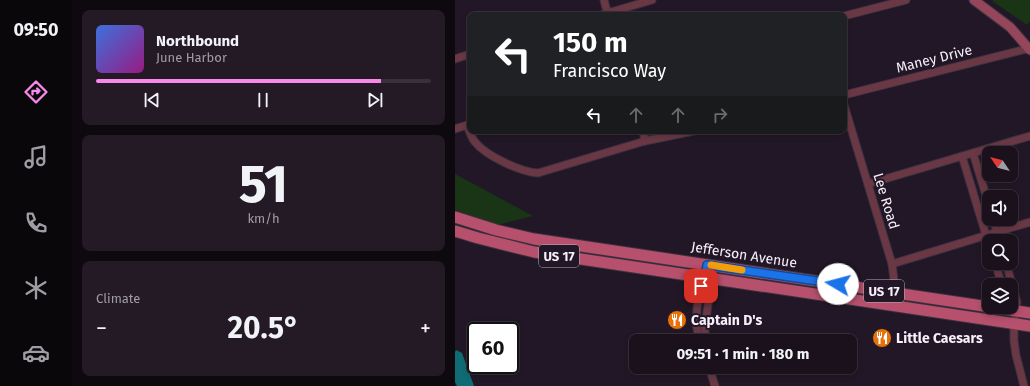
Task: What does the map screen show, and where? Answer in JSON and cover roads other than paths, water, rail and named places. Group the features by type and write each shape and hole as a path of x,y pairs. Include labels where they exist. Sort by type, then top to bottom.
{"main road":[{"path":"974,0 1005,23 1030,49"},
{"name":"Jefferson Avenue","path":"455,217 496,230 534,239 982,305"},
{"name":"Jefferson Avenue","path":"455,231 534,252 1030,326"},
{"name":"Jefferson Avenue","path":"1018,310 1030,313"}],"street":[{"path":"604,0 606,12"},
{"path":"613,12 652,0"},
{"path":"847,15 906,0"},
{"name":"Maney Drive","path":"847,94 1030,49"},
{"path":"455,59 467,55"},
{"name":"Lee Road","path":"847,115 892,264 895,306"},
{"path":"455,129 467,126"},
{"path":"471,134 475,142 487,152 520,170 530,173 544,172 645,141 679,134"},
{"path":"644,134 645,141"},
{"path":"867,184 1030,136"},
{"path":"973,153 984,190"},
{"path":"962,156 986,234"},
{"path":"989,234 1030,222"},
{"path":"995,226 998,234"},
{"path":"892,264 982,236"},
{"path":"698,334 696,322 701,286 705,278 707,265"},
{"path":"705,278 710,289 705,334"},
{"path":"1013,314 1016,355 1024,386"},
{"path":"711,374 715,386"}],"water":[{"path":"456,350 462,353 467,367 467,374 470,374 474,386 457,386 455,382"}],"place":[{"name":"Captain D's","path":"677,320"},
{"name":"Little Caesars","path":"882,338"}]}
